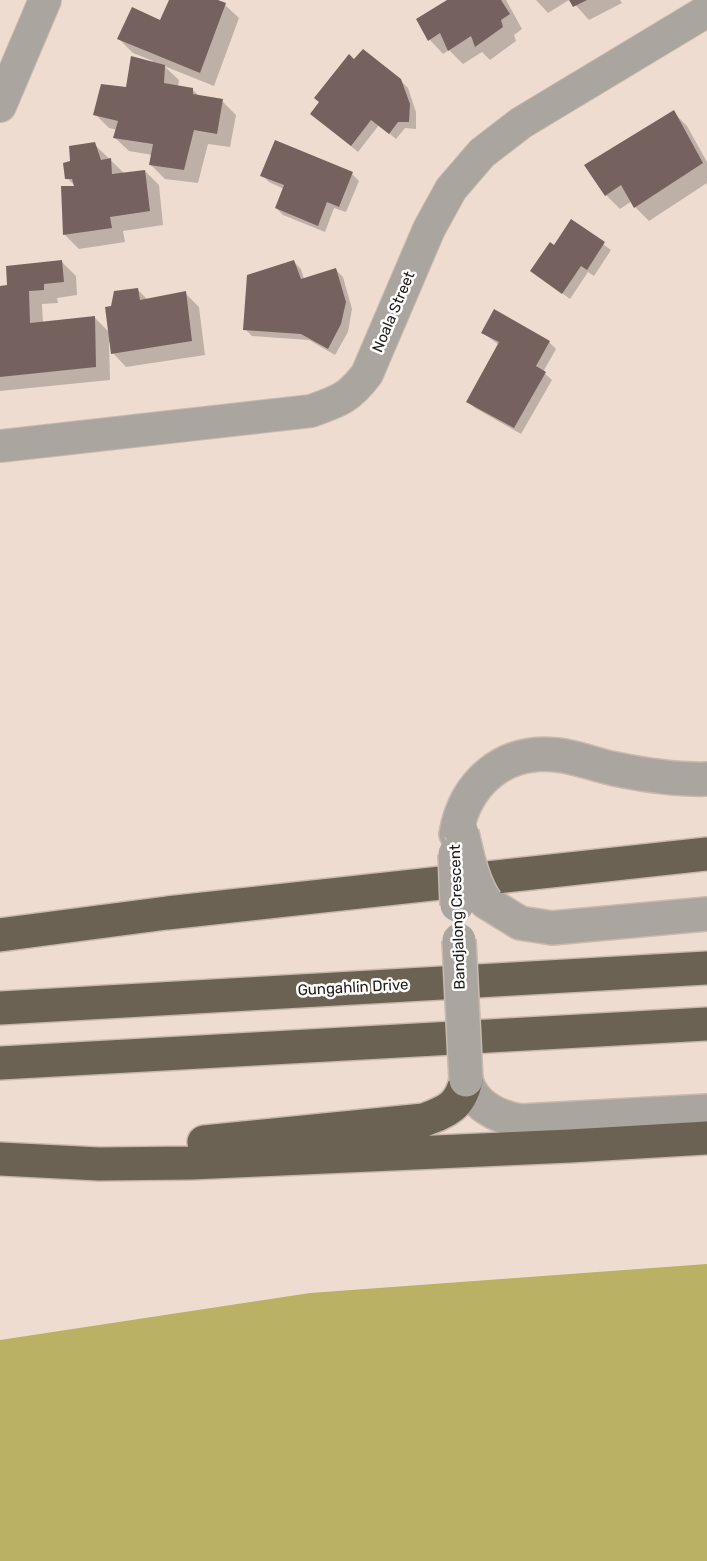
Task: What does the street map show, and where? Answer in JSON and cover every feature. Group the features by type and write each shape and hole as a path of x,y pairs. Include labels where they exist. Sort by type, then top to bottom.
{"highway":[{"path":"0,935 190,911 707,854"},
{"name":"Gungahlin Drive","path":"0,1008 707,969"},
{"path":"0,1063 707,1024"},
{"path":"0,1145 142,1147 413,1122 434,1117 451,1107 461,1096 466,1080"},
{"path":"0,1159 99,1164 191,1163 707,1138"}],"street":[{"path":"0,106 45,0"},
{"name":"Noala Street","path":"0,446 311,411 340,401 356,389 368,374 429,229 451,189 482,153 521,123 707,11"},
{"name":"Bandjalong Crescent","path":"466,1080 459,940 472,904 459,829 464,803 474,787 499,766 526,756 557,755 636,772 707,779"},
{"path":"472,904 519,923 552,928 707,914"},
{"path":"466,1080 478,1102 499,1115 521,1121 707,1111"}],"shaded area":[{"path":"707,1264 707,1561 0,1561 0,1340 310,1293"}],"building":[{"path":"169,0 218,0 226,3 200,73 117,39 132,7 160,20"},
{"path":"447,0 501,0 510,14 501,20 503,27 475,47 471,36 448,51 440,33 428,41 416,19"},
{"path":"569,0 587,0 573,7"},
{"path":"363,49 401,79 410,104 409,122 398,122 389,134 371,120 351,146 310,114 319,102 314,98 349,54 354,59"},
{"path":"131,56 165,65 164,83 193,88 193,94 223,99 217,134 194,130 184,170 149,165 153,144 113,138 118,121 93,115 101,84 126,87"},
{"path":"674,110 703,163 634,208 621,185 605,196 584,165"},
{"path":"275,140 353,172 339,207 327,202 318,226 275,208 284,185 260,176"},
{"path":"95,142 101,160 111,158 112,174 145,170 150,211 110,217 112,228 63,235 61,186 74,186 72,179 65,179 63,163 70,161 69,146"},
{"path":"571,219 605,242 587,270 581,266 562,294 530,271 550,242 554,245"},
{"path":"62,260 64,282 44,284 44,290 29,291 30,323 95,316 96,367 0,377 0,286 7,285 6,266"},
{"path":"294,260 301,279 336,268 346,302 341,324 328,349 301,334 243,330 247,275"},
{"path":"138,288 140,300 186,291 192,341 111,354 105,307 111,306 114,291"},
{"path":"494,309 550,341 536,366 546,372 514,428 466,402 499,342 481,333"}]}
